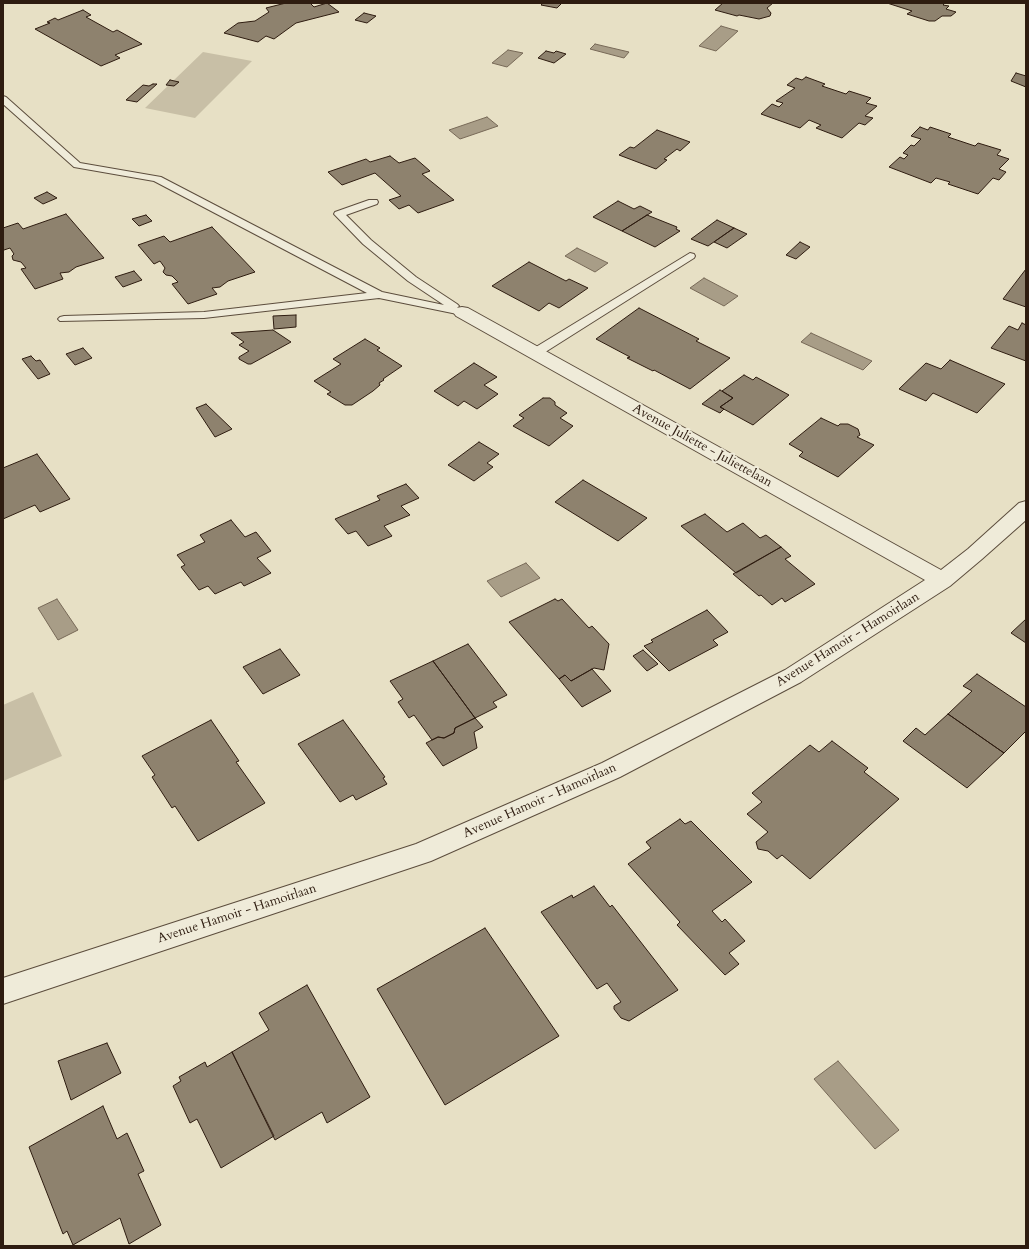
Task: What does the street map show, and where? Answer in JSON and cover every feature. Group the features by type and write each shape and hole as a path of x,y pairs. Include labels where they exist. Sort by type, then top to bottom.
{"street":[{"name":"Avenue Juliette - Juliettelaan","path":"462,312 942,580"},
{"name":"Avenue Hamoir - Hamoirlaan","path":"3,991 422,853 610,770 793,676 942,580 975,554 1026,508"}],"lane":[{"path":"3,98 77,165 158,179 379,295 462,312"},
{"path":"373,202 339,214 367,242 400,270 462,312"},
{"path":"535,353 690,256"},
{"path":"64,319 204,315 379,295"}],"shaded area":[{"path":"721,26 738,31 716,51 699,46"},
{"path":"595,44 629,52 624,58 590,49"},
{"path":"508,50 523,53 507,67 492,63"},
{"path":"203,52 252,61 195,118 145,108"},
{"path":"487,117 498,126 460,139 449,130"},
{"path":"577,248 608,263 595,272 565,256"},
{"path":"704,278 738,296 724,306 690,288"},
{"path":"811,333 872,361 863,370 801,342"},
{"path":"526,563 540,578 501,597 487,581"},
{"path":"57,599 78,630 58,640 38,608"},
{"path":"33,692 62,756 3,781 3,705"},
{"path":"838,1061 899,1130 875,1149 814,1079"}],"building":[{"path":"286,3 310,3 314,7 327,3 339,12 296,23 274,39 266,36 258,42 224,33 238,23 255,21 269,12 266,8"},
{"path":"543,3 562,3 557,8 541,5"},
{"path":"723,3 773,3 767,8 771,13 770,16 759,19 739,15 737,16 715,10"},
{"path":"887,3 945,3 943,5 949,6 946,9 956,12 951,16 942,16 935,21 929,21 907,14 912,11"},
{"path":"83,10 91,15 86,17 113,32 117,30 142,44 115,55 120,58 101,66 35,29 50,23 47,22 55,18 58,20"},
{"path":"364,13 376,16 367,23 355,20"},
{"path":"546,51 554,53 556,51 566,54 554,63 538,58"},
{"path":"1016,73 1026,76 1026,87 1011,81"},
{"path":"806,77 825,84 822,86 846,94 849,91 871,98 866,103 877,106 865,116 873,118 865,125 859,123 842,138 816,128 821,125 809,120 800,128 761,114 772,104 779,107 783,103 776,101 795,88 787,85 796,78 802,80"},
{"path":"170,80 179,82 174,86 166,85"},
{"path":"157,84 137,102 126,100 143,85 149,86"},
{"path":"920,127 928,130 930,127 951,134 948,137 975,146 978,143 1001,150 997,155 1009,159 999,169 1006,172 999,180 993,178 978,194 948,184 950,182 936,178 931,183 889,167 900,157 904,159 908,155 903,153 911,145 914,146 921,139 911,136"},
{"path":"657,130 690,142 680,151 677,149 664,159 667,160 656,169 619,155 630,147 634,148"},
{"path":"390,156 399,163 415,158 430,171 422,174 454,200 418,213 409,205 399,209 389,200 401,196 375,173 342,185 328,172 366,159 370,162"},
{"path":"47,192 57,198 43,204 34,198"},
{"path":"618,201 634,209 640,206 652,212 622,231 593,217"},
{"path":"66,214 104,258 76,267 69,272 60,273 63,279 35,289 21,269 26,268 21,262 13,260 12,256 14,254 10,248 3,249 3,228 18,223 23,229"},
{"path":"146,215 152,221 139,226 132,219"},
{"path":"647,215 677,227 676,229 680,231 655,247 622,231"},
{"path":"717,220 734,228 708,246 691,239"},
{"path":"212,227 255,272 228,281 220,287 212,288 217,294 188,304 172,284 178,282 172,276 166,275 163,272 165,268 160,261 154,264 138,245 164,236 170,242"},
{"path":"734,228 747,234 727,248 714,242"},
{"path":"800,242 810,247 796,259 786,255"},
{"path":"529,262 566,281 569,279 588,288 559,308 549,303 539,311 492,286"},
{"path":"1026,269 1026,307 1003,299"},
{"path":"134,271 142,280 123,287 115,277"},
{"path":"639,308 699,339 696,341 730,358 690,389 627,358 630,357 596,339"},
{"path":"296,315 296,327 274,329 273,316"},
{"path":"1022,323 1026,325 1026,361 991,348 1009,326 1018,330"},
{"path":"273,330 291,342 251,364 239,359 239,357 249,351 239,345 244,342 231,333"},
{"path":"365,339 380,348 377,350 402,366 383,379 384,380 379,383 380,385 373,391 352,405 345,405 327,394 331,392 314,381 341,364 333,359"},
{"path":"83,348 92,358 75,365 66,354"},
{"path":"31,356 36,361 40,360 50,374 38,379 22,359"},
{"path":"950,360 1005,384 977,413 933,393 926,401 899,389 926,363 941,369"},
{"path":"474,363 497,377 484,385 498,394 477,409 464,401 458,406 434,391"},
{"path":"744,375 753,380 756,377 789,395 753,425 720,407 733,398 722,391"},
{"path":"720,390 733,398 720,407 724,409 720,413 702,404"},
{"path":"543,398 550,398 555,402 555,405 567,413 560,418 573,426 549,446 513,426 524,418 519,415"},
{"path":"206,404 232,429 215,437 196,408"},
{"path":"821,418 838,426 840,424 848,424 858,429 860,435 857,437 874,445 838,477 799,456 803,452 789,444"},
{"path":"479,442 499,454 487,463 493,467 474,481 448,465"},
{"path":"37,454 70,499 40,512 35,505 3,519 3,468"},
{"path":"583,480 647,518 618,541 555,502"},
{"path":"406,484 419,498 401,506 410,515 384,526 392,536 368,546 356,531 348,534 335,519 380,500 377,496"},
{"path":"705,514 727,532 743,523 760,538 766,535 781,547 736,573 681,526"},
{"path":"231,520 245,537 256,532 271,551 257,558 271,573 244,586 241,582 215,594 208,586 199,590 181,567 185,565 177,555 205,542 200,535"},
{"path":"781,547 791,556 785,559 815,584 785,602 782,598 772,605 733,574"},
{"path":"555,599 558,601 562,599 589,628 592,626 609,644 604,670 594,668 571,681 565,675 559,679 509,622"},
{"path":"707,610 728,632 713,640 718,645 669,671 644,646 653,642 651,640"},
{"path":"1026,619 1026,643 1011,633"},
{"path":"468,644 507,695 493,702 497,707 475,718 433,661"},
{"path":"280,649 300,675 263,694 243,667"},
{"path":"643,650 658,664 647,671 633,656"},
{"path":"433,661 475,718 455,728 454,733 444,738 438,737 432,740 414,715 409,718 398,702 403,699 390,681"},
{"path":"592,669 611,691 582,707 559,679 565,675 571,681"},
{"path":"977,674 1026,707 1026,731 1004,753 948,714 972,691 963,686"},
{"path":"948,714 1004,753 967,788 903,741 916,728 925,735"},
{"path":"475,718 483,727 474,732 477,748 443,766 426,743 438,737 444,738 454,733 455,728"},
{"path":"211,720 239,761 236,762 265,803 198,841 175,806 172,808 152,777 155,775 142,756"},
{"path":"343,720 385,777 383,778 387,784 356,800 353,795 340,802 298,744"},
{"path":"832,741 868,768 864,772 899,799 810,879 782,855 777,859 768,851 758,849 756,842 768,832 747,814 762,802 752,793 810,745 819,752"},
{"path":"680,819 685,824 691,821 752,882 712,911 722,922 725,919 745,941 729,953 739,964 725,975 677,925 680,922 628,864 651,848 646,842"},
{"path":"594,886 610,907 612,905 678,990 629,1021 621,1018 614,1009 614,1006 621,1002 607,983 597,989 541,912 572,895 573,898"},
{"path":"485,928 559,1036 445,1105 377,989"},
{"path":"307,985 370,1097 327,1123 322,1112 275,1140 232,1052 269,1030 259,1013"},
{"path":"107,1043 121,1073 71,1100 58,1061"},
{"path":"232,1052 274,1136 221,1168 197,1119 190,1123 173,1086 181,1081 179,1077 205,1062 207,1067"},
{"path":"103,1106 117,1139 127,1133 144,1171 138,1174 161,1225 129,1244 120,1218 73,1245 67,1231 63,1234 29,1147"}]}
